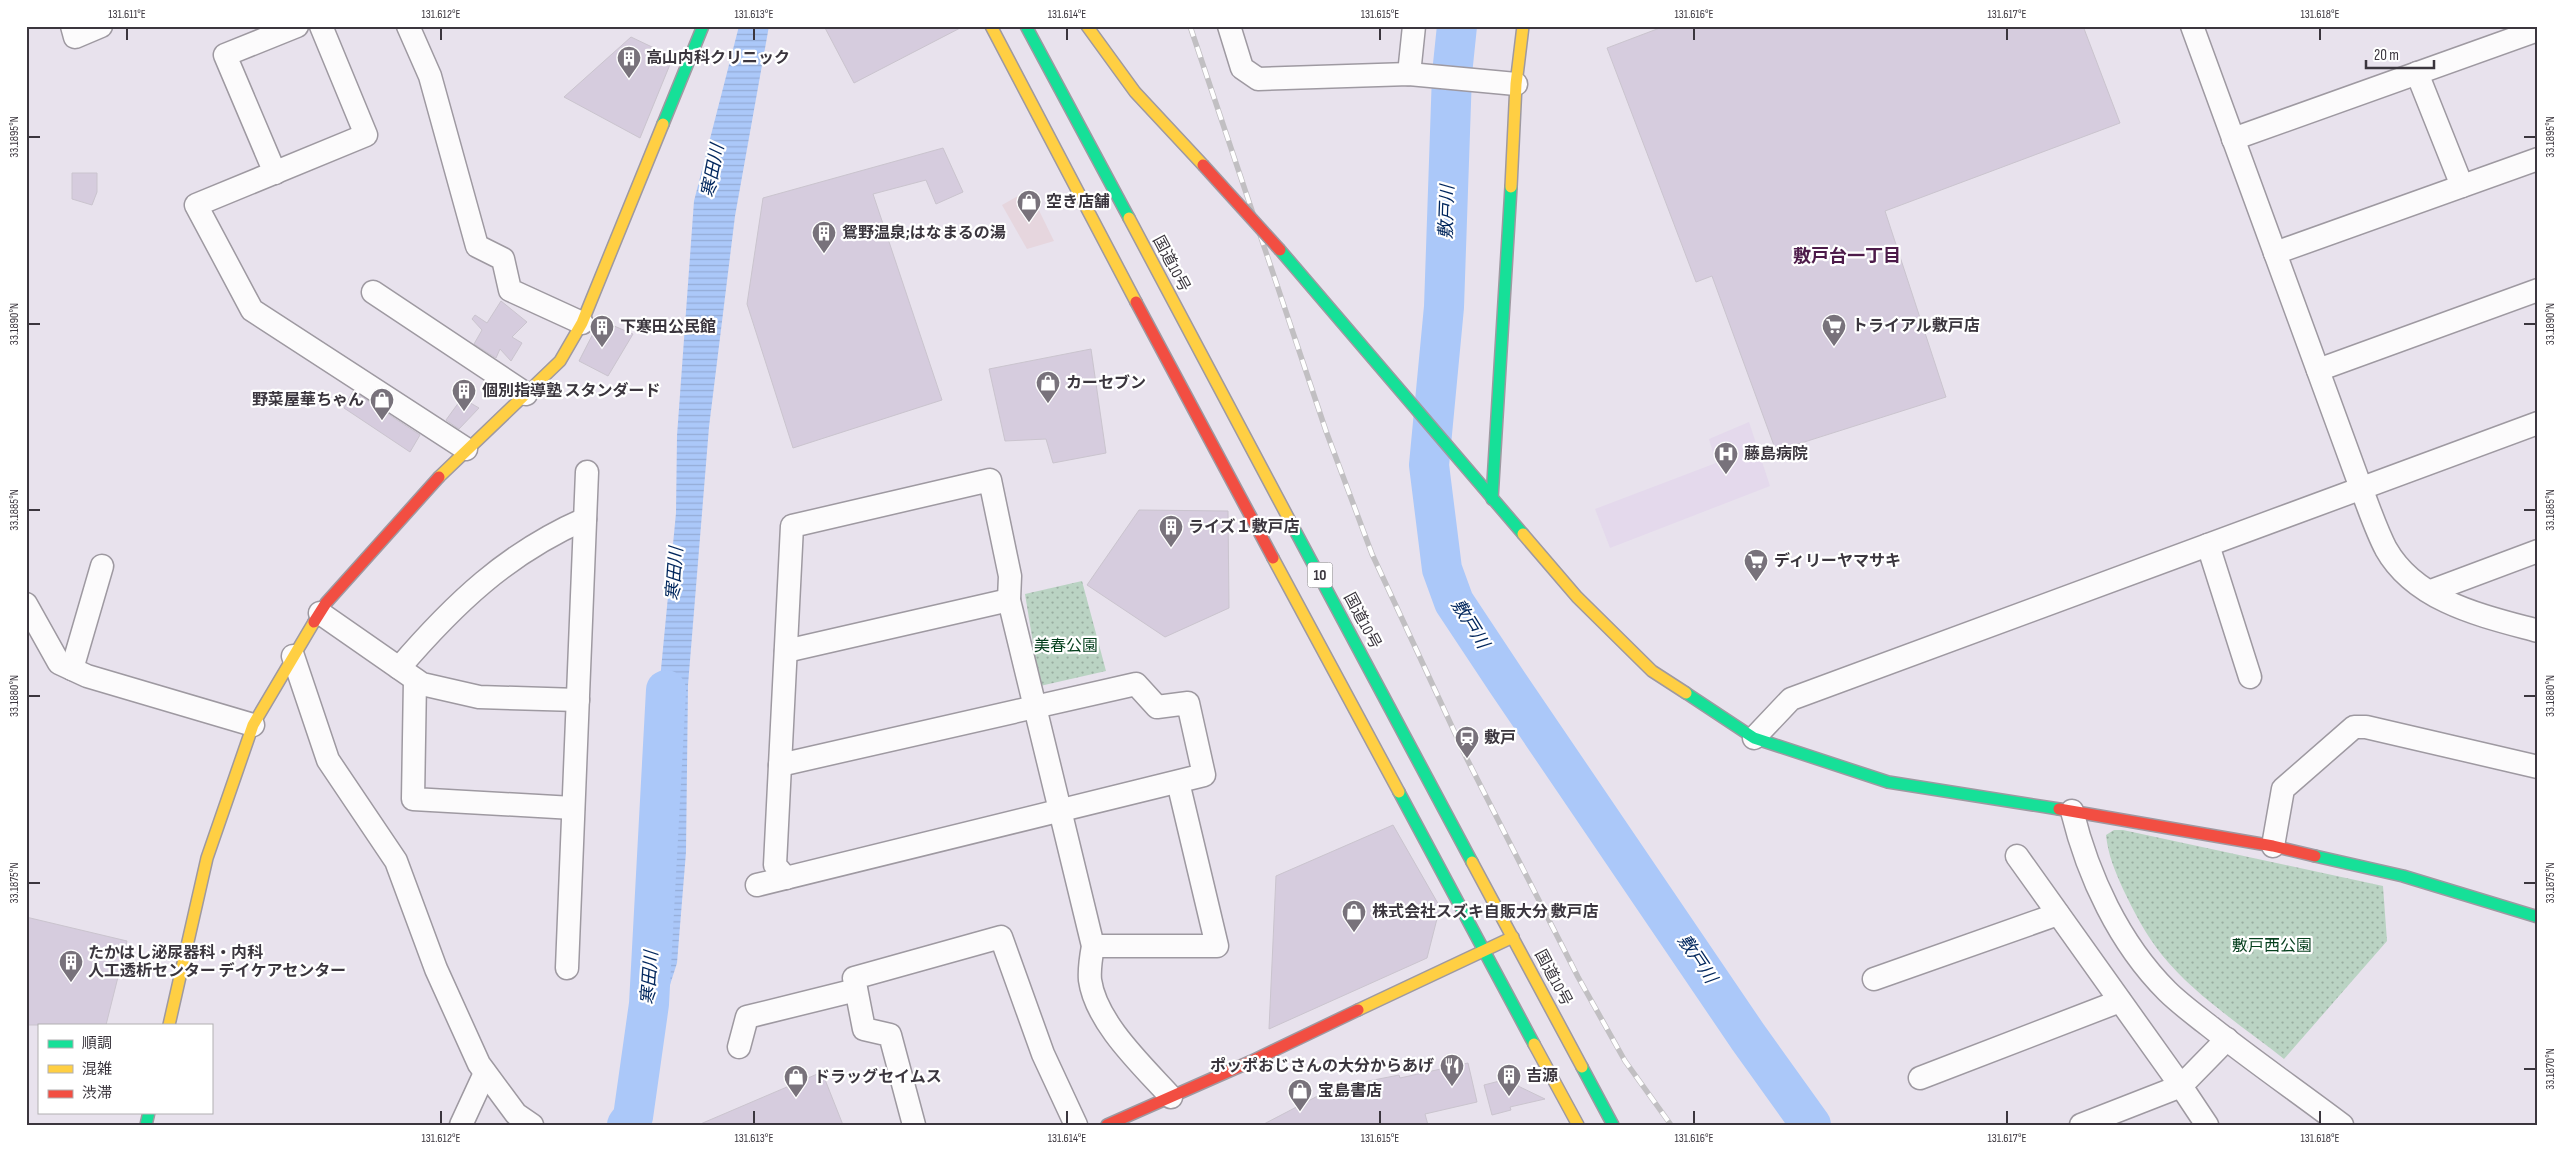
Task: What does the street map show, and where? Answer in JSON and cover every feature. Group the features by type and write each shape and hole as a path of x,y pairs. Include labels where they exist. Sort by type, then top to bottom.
{"main road":[{"path":"169,1024 207,858 253,725 326,603 412,505 466,449 560,361 582,323 702,26"},
{"name":"10","path":"991,26 1216,453 1578,1125"},
{"name":"国道10号","path":"1026,26 1614,1125"},
{"path":"1087,26 1135,92 1280,250 1576,597 1652,671 1754,738 1888,782 2072,811 2273,846 2403,876 2538,917"},
{"path":"1492,499 1508,266 1506,83 1523,26"},
{"path":"1107,1125 1252,1062 1513,937"}],"street":[{"path":"72,26 75,36 101,26"},
{"path":"275,172 225,55 297,26"},
{"path":"321,26 366,135 196,204 252,310 466,449"},
{"path":"408,26 430,76 477,246 503,259 510,290 582,323"},
{"path":"1229,26 1242,68 1258,79 1409,74 1506,83"},
{"path":"1409,74 1414,26"},
{"path":"2196,28 2233,139 2361,488 2387,550 2410,579 2462,610 2538,631"},
{"path":"2233,139 2538,30"},
{"path":"2417,73 2462,186"},
{"path":"2275,253 2538,159"},
{"path":"2318,370 2538,290"},
{"path":"373,292 526,394"},
{"path":"1754,738 1791,699 2538,423"},
{"path":"567,968 587,472"},
{"path":"786,878 775,866 792,526 990,480 1010,576 1009,600 1093,946 1090,980 1100,1008 1120,1038 1172,1097"},
{"path":"573,808 413,799 407,674 429,634 478,585 532,546 585,519"},
{"path":"2208,545 2250,677"},
{"path":"2430,591 2538,551"},
{"path":"72,669 102,566"},
{"path":"786,650 1009,600"},
{"path":"26,604 59,663 87,676 253,725"},
{"path":"320,613 407,674 431,687 479,697 578,700"},
{"path":"293,656 328,760 396,861 436,970 478,1064 516,1114 532,1125"},
{"path":"757,885 1204,775 1188,703 1157,707 1136,684 780,765"},
{"path":"2273,846 2283,789 2354,726 2366,726 2538,767"},
{"path":"1093,946 1217,946 1178,782"},
{"path":"2072,811 2080,843 2110,912 2138,958 2167,992 2227,1040 2342,1125"},
{"path":"2017,856 2207,1125"},
{"path":"1874,979 2058,914"},
{"path":"914,1125 890,1035 864,1029 854,978 1001,937 1043,1054 1076,1125"},
{"path":"739,1046 747,1018 856,990"},
{"path":"1920,1078 2120,1002"},
{"path":"2081,1125 2180,1086 2227,1040"},
{"path":"461,1125 485,1073"}],"shaded area":[{"name":"空き店舗","path":"1029,190 1054,241 1027,249 1002,205"},
{"name":"藤島病院","path":"1749,422 1770,486 1610,548 1595,509 1716,463 1709,439"}],"green space":[{"name":"美春公園","path":"1082,581 1106,671 1040,686 1025,594"},
{"name":"敷戸西公園","path":"2114,830 2123,830 2383,886 2387,941 2284,1059 2204,997 2175,969 2156,947 2131,906 2112,863 2106,835"}],"water":[{"path":"739,26 769,26 735,216 709,427 688,685 686,852 677,963 649,1050 636,1125 625,1125 663,963 670,911 676,811 658,724 659,690 676,513 677,436 694,201"}],"building":[{"path":"824,26 964,26 854,83"},
{"path":"1665,26 2083,26 2120,123 1885,211 1946,397 1776,451 1712,276 1696,282 1607,48"},
{"name":"高山内科クリニック","path":"631,37 673,57 640,138 564,97"},
{"name":"鴛野温泉;はなまるの湯","path":"943,148 963,192 936,204 926,180 873,194 942,400 793,448 747,304 763,198"},
{"path":"72,173 97,173 97,192 92,205 72,199"},
{"path":"501,301 527,322 512,337 522,343 511,361 500,349 496,358 474,344 482,330 472,319 475,315 487,323"},
{"name":"下寒田公民館","path":"600,320 633,334 608,376 579,361"},
{"name":"カーセブン","path":"1091,349 1106,453 1053,463 1046,439 1005,441 989,369"},
{"name":"野菜屋華ちゃん","path":"353,391 420,435 410,452 344,408"},
{"name":"個別指導塾 スタンダード","path":"462,398 479,408 459,429 446,420"},
{"name":"ライズ１敷戸店","path":"1139,510 1228,511 1229,608 1165,637 1087,585"},
{"name":"株式会社スズキ自販大分 敷戸店","path":"1393,825 1440,907 1427,958 1269,1029 1276,876"},
{"name":"たかはし泌尿器科・内科 人工透析センター デイケアセンター","path":"26,917 127,941 106,1024 26,1025"},
{"path":"1468,1063 1477,1102 1425,1114 1428,1125 1262,1125 1333,1088 1399,1075 1400,1078"},
{"name":"ドラッグセイムス","path":"822,1072 843,1125 698,1125"},
{"name":"吉源","path":"1515,1077 1518,1086 1545,1099 1510,1107 1511,1110 1492,1115 1484,1085"}],"waterway":[{"name":"敷戸川","path":"1457,26 1452,74 1444,307 1429,465 1442,569 1454,602 1507,682 1748,1037 1811,1125"},
{"name":"寒田川","path":"627,1125 633,1117 649,1004 666,690"}],"railway":[{"path":"1190,26 1326,431 1372,554 1467,759 1578,977 1625,1061 1671,1125"}],"traffic: fast":[{"path":"663,124 703,26"},
{"path":"1026,26 1129,218"},
{"path":"1492,499 1511,187"},
{"path":"1280,250 1523,534"},
{"path":"1291,523 1472,862"},
{"path":"1686,693 1754,738 1888,782 2059,809"},
{"path":"1399,792 1534,1044"},
{"path":"2315,856 2403,876 2538,917"},
{"path":"1582,1067 1613,1125"},
{"path":"146,1125 149,1114"}],"traffic: slow":[{"path":"991,26 1136,302"},
{"path":"1087,26 1135,92 1203,165"},
{"path":"1511,187 1516,84 1523,26"},
{"path":"439,477 560,361 582,323 663,124"},
{"path":"1129,218 1291,523"},
{"path":"1523,534 1577,597 1652,671 1686,693"},
{"path":"1273,558 1399,792"},
{"path":"169,1024 207,858 253,725 314,622"},
{"path":"1472,862 1582,1067"},
{"path":"1358,1010 1513,937"},
{"path":"1534,1044 1578,1125"}],"traffic: jam":[{"path":"1203,165 1280,250"},
{"path":"1136,302 1273,558"},
{"path":"314,622 326,603 439,477"},
{"path":"2059,809 2273,846 2315,856"},
{"path":"1107,1125 1252,1061 1358,1010"}],"place":[{"name":"高山内科クリニック","path":"629,79"},
{"name":"空き店舗","path":"1029,223"},
{"name":"鴛野温泉;はなまるの湯","path":"824,254"},
{"name":"トライアル敷戸店","path":"1834,347"},
{"name":"下寒田公民館","path":"602,348"},
{"name":"カーセブン","path":"1048,404"},
{"name":"個別指導塾 スタンダード","path":"464,412"},
{"name":"野菜屋華ちゃん","path":"382,421"},
{"name":"藤島病院","path":"1726,475"},
{"name":"ライズ１敷戸店","path":"1171,548"},
{"name":"ディリーヤマサキ","path":"1756,582"},
{"name":"敷戸","path":"1467,759"},
{"name":"株式会社スズキ自販大分 敷戸店","path":"1354,933"},
{"name":"たかはし泌尿器科・内科 人工透析センター デイケアセンター","path":"71,983"},
{"name":"ポッポおじさんの大分からあげ","path":"1452,1087"},
{"name":"吉源","path":"1509,1097"},
{"name":"ドラッグセイムス","path":"796,1098"},
{"name":"宝島書店","path":"1300,1112"}],"district":[{"name":"敷戸台一丁目","path":"1847,256"}]}
